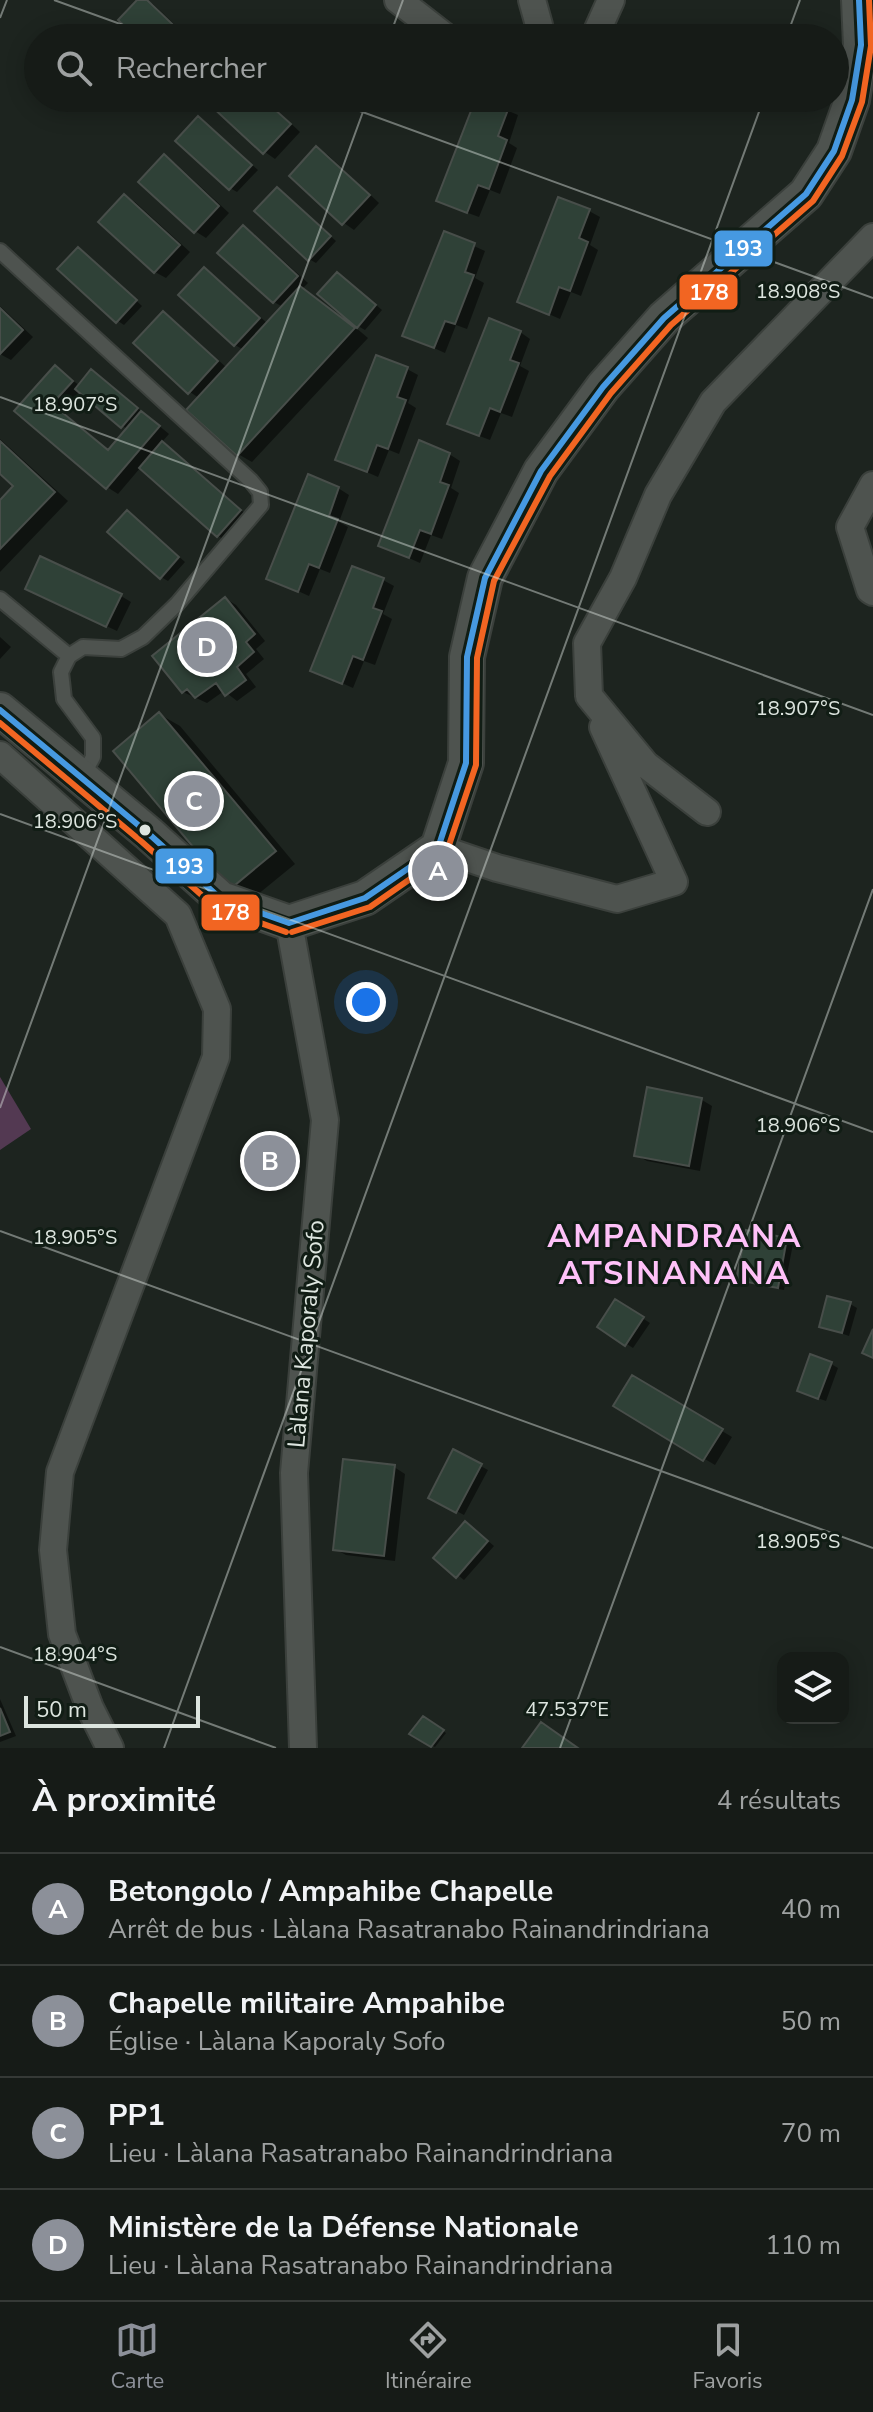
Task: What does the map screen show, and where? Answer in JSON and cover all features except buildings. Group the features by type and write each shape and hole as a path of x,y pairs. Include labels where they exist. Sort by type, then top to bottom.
{"street":[{"path":"398,0 429,24"},
{"path":"532,0 539,24"},
{"path":"600,24 611,0"},
{"path":"849,108 861,45 859,0"},
{"path":"0,710 149,834 221,899 289,923 365,898 438,848 466,763 467,657 485,578 541,471 603,387 664,318 806,194 834,151 848,112"},
{"path":"438,848 497,868 617,899 674,882 589,696 587,643 623,578 658,495 713,402 873,237"},
{"path":"873,485 850,527 873,592"},
{"path":"589,696 646,765 707,812"},
{"path":"0,755 178,915 217,1009 216,1057 60,1472 53,1550 62,1634 90,1708 110,1748"},
{"name":"Làlana Kaporaly Sofo","path":"289,923 325,1120 294,1473 303,1748"}],"lane":[{"path":"0,251 260,492 261,505 177,604 143,637 121,649 83,647 69,656 61,672 64,699 93,738 93,757 82,777"},
{"path":"0,599 69,656"}],"shaded area":[{"path":"0,1077 31,1129 0,1150"}],"transit line":[{"name":"193","path":"849,108 861,45 859,0"},
{"name":"178","path":"292,932 370,907 446,854 476,765 477,658 494,581 550,476 611,393 671,325 813,201 842,156 862,102 871,46 869,0"},
{"name":"193","path":"289,923 365,898 438,848 466,763 467,657 485,578 541,471 603,387 664,318 806,194 834,151 848,112"},
{"name":"193","path":"0,710 149,834 221,899 289,923"},
{"name":"178","path":"0,723 215,907 286,932"}],"place":[{"name":"Ministère de la Défense Nationale","path":"207,647"},
{"name":"PP1","path":"194,801"},
{"name":"Betongolo / Ampahibe Chapelle","path":"438,871"},
{"name":"Chapelle militaire Ampahibe","path":"270,1161"}],"district":[{"name":"AMPANDRANA ATSINANANA","path":"675,1254"}]}
